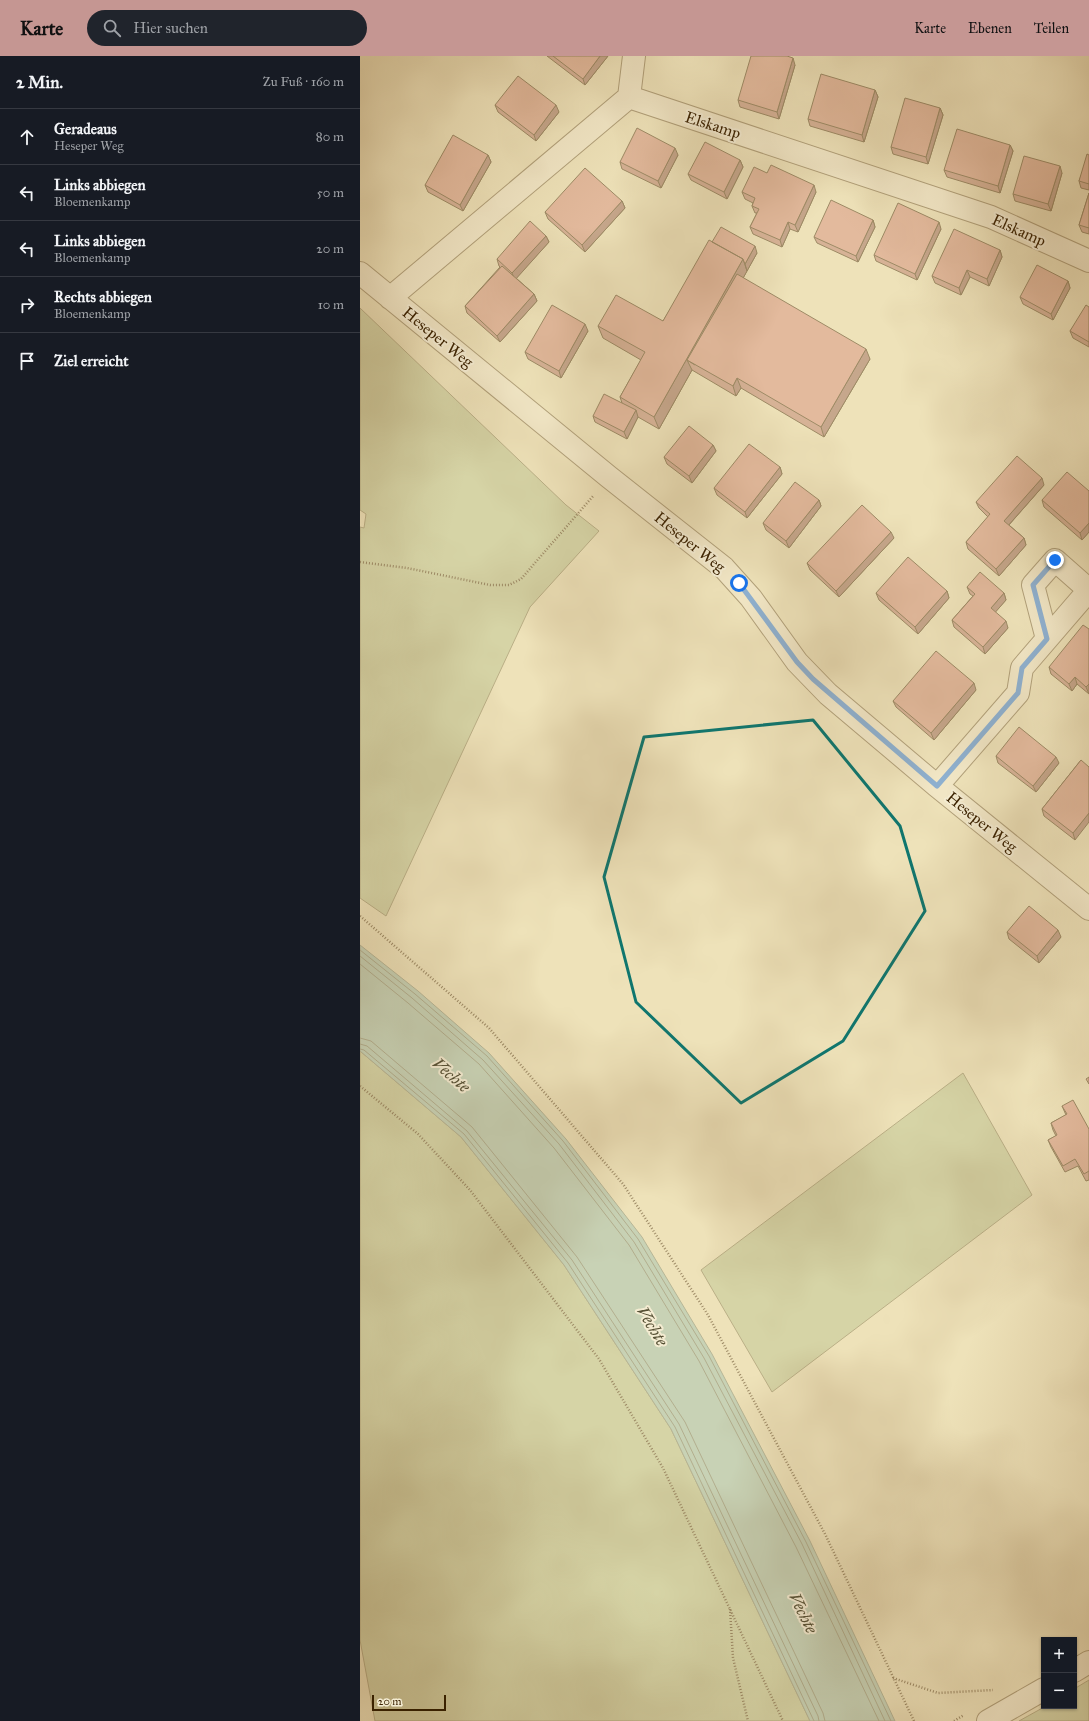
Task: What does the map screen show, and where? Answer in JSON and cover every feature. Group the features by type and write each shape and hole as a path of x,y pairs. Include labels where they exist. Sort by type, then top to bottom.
{"street":[{"path":"390,298 629,97 634,56"},
{"name":"Elskamp","path":"629,97 991,217 1089,261"},
{"name":"Heseper Weg","path":"360,273 608,477 724,568 751,598 797,662 813,679 937,786 1089,909"},
{"path":"937,786 1018,693 1022,668 1047,639 1089,590 1055,560 1033,585 1047,639"},
{"path":"1077,1669 1089,1662"},
{"path":"988,1721 1041,1691"}],"path":[{"path":"360,562 407,568 490,585 509,585 521,579 608,477"},
{"path":"360,916 489,1028 623,1184 708,1315 825,1534 914,1721"},
{"path":"360,1086 418,1134 470,1190 599,1359 663,1468 783,1721"},
{"path":"729,1606 733,1658 748,1721"},
{"path":"893,1678 938,1693 998,1689"}],"highlighted area":[{"path":"813,720 900,826 925,911 843,1041 741,1103 636,1002 604,877 644,737"}],"green space":[{"path":"360,308 566,505 599,531 530,607 386,916 360,898 360,527 364,528 366,514 360,510"},
{"path":"360,1051 461,1137 564,1265 671,1429 810,1721 375,1721 360,1640"},
{"path":"963,1073 1032,1195 772,1392 701,1270"},
{"path":"1089,1680 1089,1721 1019,1721 1041,1709 1077,1709 1077,1687"}],"water":[{"name":"Vechte","path":"360,945 418,991 489,1053 566,1139 642,1237 712,1354 810,1541 895,1721 810,1721 671,1429 564,1265 461,1137 360,1051"}],"building":[{"path":"553,56 600,56 583,79"},
{"path":"751,56 787,56 793,58 777,112 738,100"},
{"path":"821,74 875,90 862,135 808,119"},
{"path":"518,76 556,105 534,135 495,105"},
{"path":"905,98 940,108 926,157 891,147"},
{"path":"637,128 675,148 658,181 620,162"},
{"path":"957,129 1010,145 998,186 944,170"},
{"path":"453,135 488,155 460,205 425,185"},
{"path":"705,142 740,160 724,192 688,174"},
{"path":"1087,154 1089,155 1089,184 1079,181"},
{"path":"1024,156 1060,166 1048,204 1013,194"},
{"path":"771,165 814,185 795,225 788,222 780,240 750,227 759,209 752,206 755,198 742,192 754,167 767,173"},
{"path":"585,168 622,201 582,245 545,212"},
{"path":"1089,193 1089,228 1079,225"},
{"path":"831,200 873,220 856,256 814,237"},
{"path":"898,203 939,222 915,274 874,255"},
{"path":"530,221 546,236 512,273 497,259"},
{"path":"721,227 755,246 745,264 743,259 712,242"},
{"path":"954,229 1000,250 987,279 967,270 959,288 932,276"},
{"path":"709,240 743,259 654,417 620,397 645,352 598,326 616,295 663,321"},
{"path":"1037,265 1068,281 1051,314 1020,297"},
{"path":"502,266 534,294 497,336 465,306"},
{"path":"737,274 866,349 821,427 737,378 733,386 687,360"},
{"path":"552,305 585,324 559,371 525,352"},
{"path":"1086,305 1089,307 1089,342 1070,331"},
{"path":"604,394 636,410 624,432 593,416"},
{"path":"689,426 713,445 689,476 664,457"},
{"path":"749,444 780,467 745,512 714,488"},
{"path":"1017,456 1042,478 1004,521 1024,538 996,569 966,542 990,514 976,502"},
{"path":"1067,472 1089,491 1089,523 1080,533 1042,500"},
{"path":"795,482 819,500 786,541 763,523"},
{"path":"862,505 891,532 836,591 807,563"},
{"path":"908,557 947,591 915,627 876,593"},
{"path":"980,572 1004,593 991,608 1006,621 983,647 952,620 975,594 967,587"},
{"path":"1083,625 1089,629 1089,684 1086,687 1075,677 1069,684 1049,667"},
{"path":"936,651 974,683 931,733 893,701"},
{"path":"1019,727 1056,757 1033,786 996,756"},
{"path":"1081,760 1089,767 1089,813 1073,833 1042,809"},
{"path":"1029,906 1058,930 1037,956 1007,932"},
{"path":"1089,1077 1089,1084 1086,1079"},
{"path":"1073,1100 1089,1129 1089,1171 1084,1174 1075,1159 1063,1166 1048,1140 1057,1135 1051,1123 1067,1114 1062,1106"}],"route":[{"path":"739,583 797,662 813,679 828,694 937,786 1018,693 1022,668 1047,639 1033,585 1055,560"}]}
